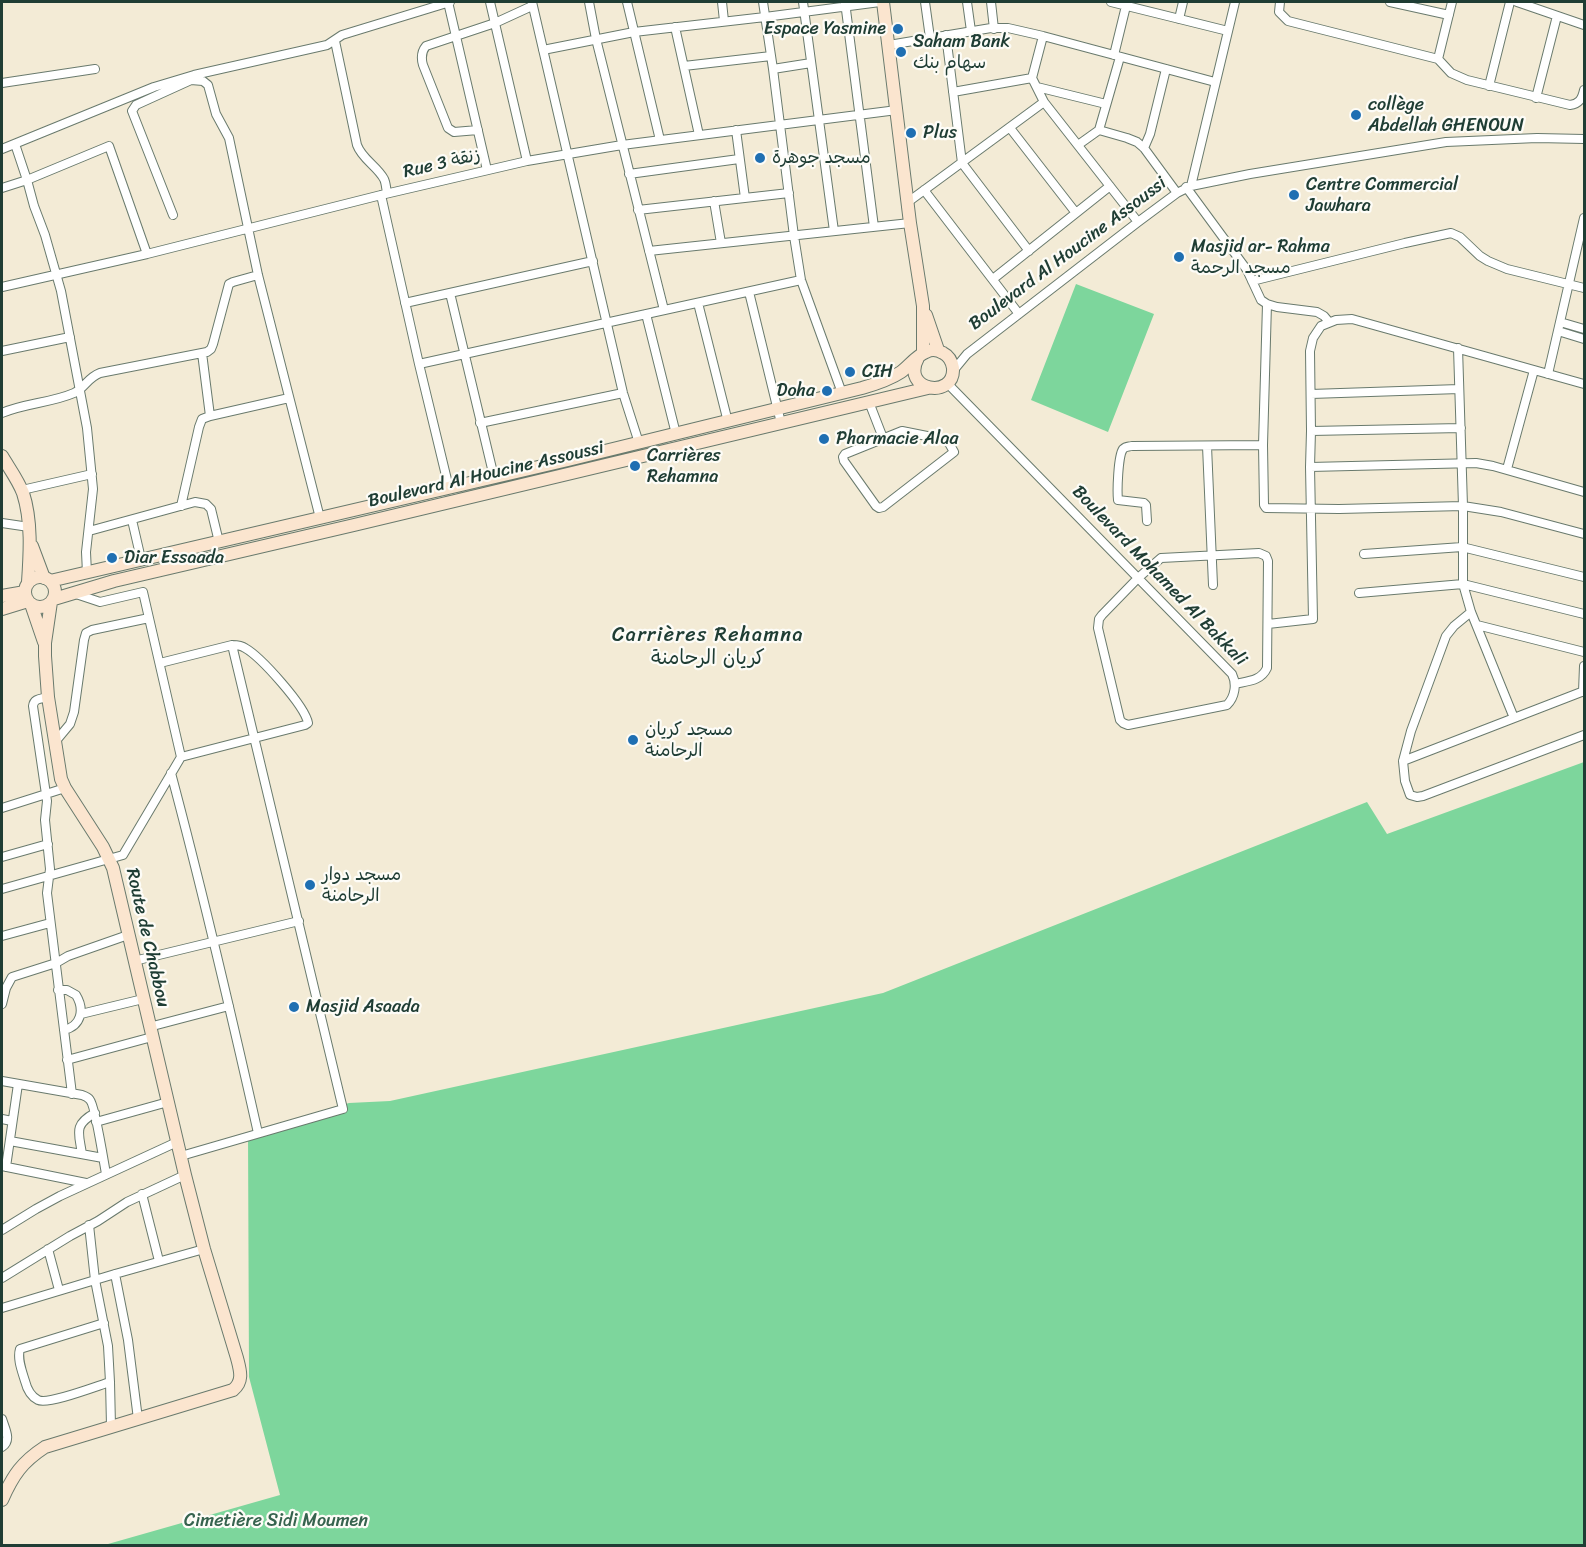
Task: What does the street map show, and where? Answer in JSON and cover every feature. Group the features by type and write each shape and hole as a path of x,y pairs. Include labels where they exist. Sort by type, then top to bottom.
{"street":[{"path":"2,149 184,78 327,45 342,35 449,2 487,170"},
{"path":"490,2 527,161"},
{"path":"589,2 596,39 664,310"},
{"path":"627,2 660,140"},
{"path":"722,2 724,21"},
{"path":"763,2 801,280 842,393"},
{"path":"543,50 634,32 765,17 803,6 882,2 923,306 921,355 914,367 916,377 920,382 928,388 936,388 950,378 952,363 942,353 923,306"},
{"path":"925,2 930,38"},
{"path":"967,2 971,32"},
{"path":"991,2 994,28"},
{"path":"1111,2 1228,32"},
{"path":"1179,19 1183,2"},
{"path":"1235,2 1188,186 1243,265 1258,296 1267,304 1277,307 1317,312 1329,322"},
{"path":"1280,2 1279,12 1288,21 1438,59 1457,77 1562,104 1572,105 1581,100 1584,90"},
{"path":"1390,2 1449,15"},
{"path":"1438,59 1452,2"},
{"path":"1489,86 1510,2"},
{"path":"1516,2 1584,25"},
{"path":"478,130 459,133 450,131 422,59 422,53 426,46 495,23 532,4 624,393 639,443"},
{"path":"845,4 874,227"},
{"path":"803,6 834,231"},
{"path":"1078,145 1099,130 1117,56 1126,6"},
{"path":"1536,98 1557,16"},
{"path":"675,27 699,135"},
{"path":"889,45 994,28 1008,28 1215,82"},
{"path":"946,36 962,162 1029,251"},
{"path":"1043,36 1032,78 1036,87 1044,102 1138,222"},
{"path":"335,41 357,145 385,180 384,194 405,303 449,488"},
{"path":"684,66 771,56"},
{"path":"773,69 811,63"},
{"path":"2,84 95,69"},
{"path":"1144,148 1150,134 1166,69"},
{"path":"953,92 1032,78"},
{"path":"173,215 132,111 136,105 191,80 203,81 208,85 216,114 229,138 258,275 320,518"},
{"path":"1036,87 1106,105"},
{"path":"908,202 1044,102"},
{"name":"Rue 3 زنقة","path":"2,286 147,255 384,194 527,161 622,145 897,110"},
{"path":"1010,128 1076,213"},
{"path":"736,130 745,198"},
{"path":"1099,130 1137,142 1144,148 1177,193"},
{"name":"Boulevard Al Houcine Assoussi","path":"950,378 967,354 1188,186 1446,142 1537,138 1584,139"},
{"path":"15,144 56,274 90,443 92,504 86,552 87,573"},
{"path":"2,188 109,146 147,255"},
{"path":"629,174 739,159"},
{"path":"993,279 1110,186"},
{"path":"924,190 1018,314"},
{"path":"638,210 789,193"},
{"path":"714,201 721,243"},
{"path":"1548,374 1584,220"},
{"path":"649,251 910,223"},
{"path":"1252,281 1451,233 1458,236 1480,256 1496,265 1584,288"},
{"path":"405,303 593,261"},
{"path":"2,413 81,390 88,380 100,373 209,351 229,284 258,275"},
{"path":"418,364 801,280"},
{"path":"749,292 781,423"},
{"path":"450,293 494,477"},
{"path":"698,303 728,422"},
{"path":"1267,304 1263,445 1264,506 1266,508 1463,506 1501,512 1584,534"},
{"path":"646,314 676,434"},
{"path":"1268,624 1314,619 1310,351 1311,344 1321,326 1336,320 1352,319 1584,384"},
{"path":"1559,327 1584,329"},
{"path":"1559,327 1584,339"},
{"path":"2,351 70,336"},
{"path":"1458,348 1463,584 1471,612 1514,718"},
{"path":"921,355 930,350 942,353"},
{"path":"202,353 210,416"},
{"name":"Boulevard Al Houcine Assoussi","path":"942,353 967,354"},
{"name":"Boulevard Al Houcine Assoussi","path":"47,579 87,573 778,410 885,381 901,372 921,355"},
{"path":"1507,469 1534,370"},
{"name":"Boulevard Mohamed Al Bakkali","path":"950,378 1138,578 1232,674 1235,684 1232,699 1227,705 1128,725 1119,720 1098,623 1102,615 1138,578"},
{"name":"Boulevard Al Houcine Assoussi","path":"52,601 71,592 114,581 928,388"},
{"path":"1311,394 1459,389"},
{"path":"480,423 624,393"},
{"path":"181,506 202,419 289,398"},
{"path":"869,402 884,438"},
{"path":"1311,431 1461,428"},
{"path":"907,431 942,439 949,443 954,452 879,508 843,457 845,454 884,438 907,431"},
{"path":"1147,521 1144,503 1118,500 1120,457 1123,449 1127,447 1263,445"},
{"path":"1207,446 1213,585"},
{"name":"Route de Chabbou","path":"2,456 22,490 25,501 29,533 28,595 45,643"},
{"path":"1310,467 1483,464 1584,492"},
{"path":"22,490 92,474"},
{"path":"89,531 199,502 210,507 219,542"},
{"path":"132,520 141,560"},
{"path":"2,523 29,533"},
{"name":"Route de Chabbou","path":"29,533 47,579"},
{"path":"1364,554 1462,547 1584,577"},
{"path":"1138,578 1161,558 1259,553 1266,556 1268,561 1268,663 1264,673 1256,680 1235,684"},
{"path":"2,597 28,595 41,607 52,601 54,587 47,579 36,578 28,595 2,609"},
{"path":"1359,593 1463,584 1584,614"},
{"path":"71,592 100,602 143,592 181,757"},
{"name":"Route de Chabbou","path":"52,601 45,643 48,697 58,766 65,788 110,860 185,1175 241,1377 233,1390 138,1419"},
{"path":"1471,612 1446,636 1411,731 1403,761 1403,771 1410,795 1418,797 1584,735"},
{"path":"55,742 70,724 74,712 86,633 149,618"},
{"path":"1477,625 1584,652"},
{"path":"2,889 110,860 126,852 181,757 308,723 300,706 286,689 257,657 244,647 232,645 160,663"},
{"path":"181,1156 343,1109 232,645"},
{"path":"1403,761 1583,692 1584,666"},
{"path":"48,697 36,700 33,705 46,795 45,820 50,876 47,893 50,923 72,1094"},
{"path":"171,773 214,942 258,1133"},
{"path":"2,808 65,788"},
{"path":"2,857 48,844"},
{"path":"134,962 298,921"},
{"path":"2,936 50,923"},
{"path":"2,1004 12,976 56,963 68,956 128,935"},
{"path":"58,990 67,990 79,999 81,1014 76,1025 64,1030"},
{"path":"81,1014 143,999"},
{"path":"68,1060 229,1006"},
{"path":"2,1081 82,1095 90,1099 106,1174"},
{"path":"18,1084 4,1166 87,1183"},
{"path":"82,1154 80,1127 84,1119 168,1102"},
{"path":"2,1119 12,1121"},
{"path":"10,1141 103,1158"},
{"path":"2,1230 36,1209 87,1183 177,1142"},
{"path":"2,1278 120,1206 185,1175"},
{"path":"142,1194 159,1261"},
{"path":"89,1225 95,1280 104,1323 110,1382 111,1426"},
{"path":"48,1249 59,1290"},
{"path":"2,1308 204,1249"},
{"path":"2,1500 18,1469 36,1452 54,1443 138,1419 128,1340 115,1274"},
{"path":"104,1323 20,1349 19,1357 28,1391 35,1399 42,1402 110,1382"},
{"path":"2,1419 8,1439 2,1447"}],"green space":[{"path":"1076,284 1154,314 1108,432 1031,400"},
{"name":"Cimetière Sidi Moumen","path":"1584,762 1584,1545 101,1546 280,1495 249,1377 248,1133 349,1103 390,1101 883,993 1367,802 1387,834"}],"place":[{"name":"Espace Yasmine","path":"898,29"},
{"name":"Saham Bank سهام بنك","path":"901,52"},
{"name":"collège Abdellah GHENOUN","path":"1356,115"},
{"name":"Plus","path":"911,133"},
{"name":"مسجد جوهرة","path":"760,158"},
{"name":"Centre Commercial Jawhara","path":"1294,195"},
{"name":"Masjid ar- Rahma مسجد الرحمة","path":"1179,257"},
{"name":"CIH","path":"850,372"},
{"name":"Doha","path":"827,391"},
{"name":"Pharmacie Alaa","path":"824,439"},
{"name":"Carrières Rehamna","path":"635,466"},
{"name":"Diar Essaada","path":"112,558"},
{"name":"مسجد كريان الرحامنة","path":"633,740"},
{"name":"مسجد دوار الرحامنة","path":"310,885"},
{"name":"Masjid Asaada","path":"294,1007"}],"district":[{"name":"Carrières Rehamna كريان الرحامنة","path":"708,648"}]}
